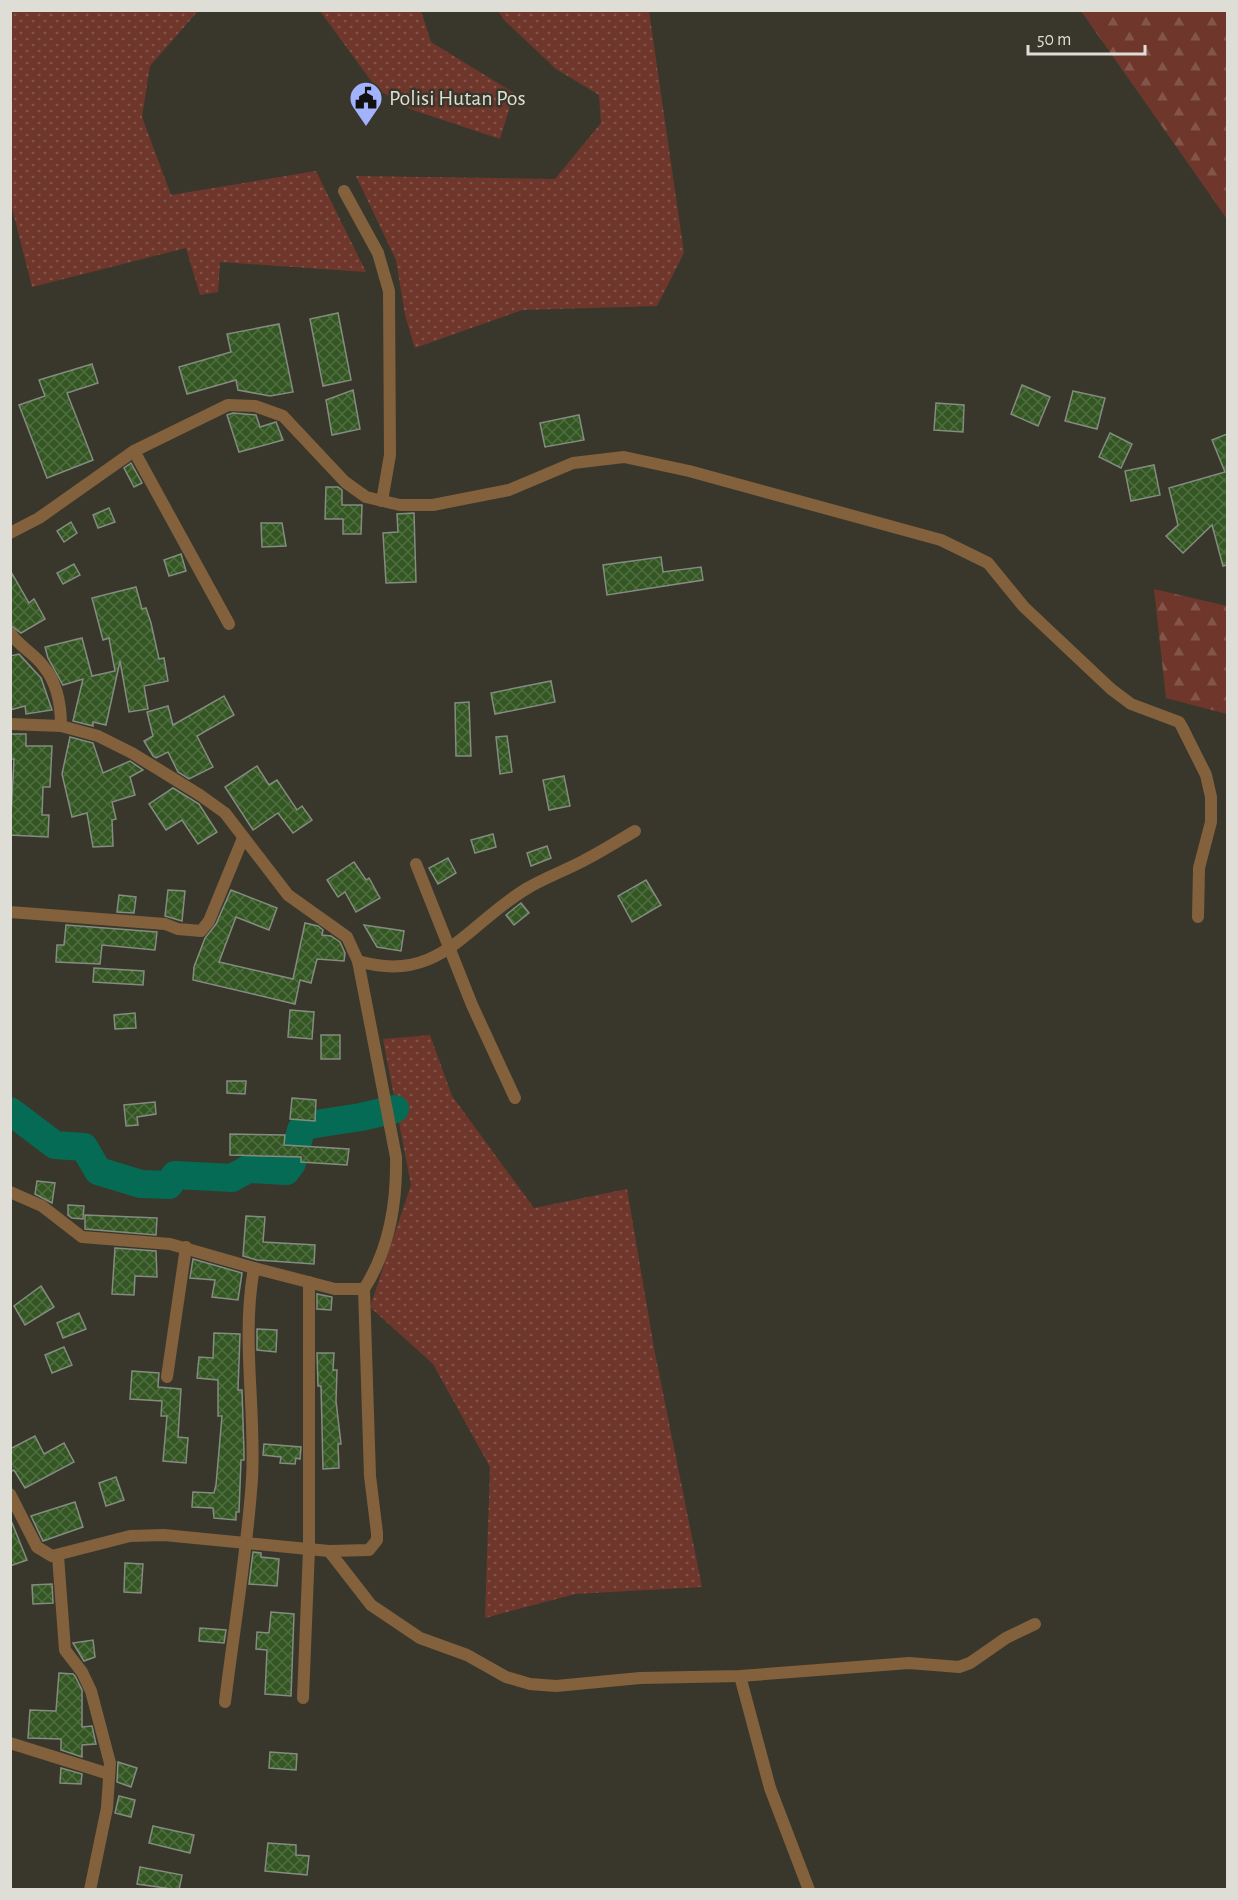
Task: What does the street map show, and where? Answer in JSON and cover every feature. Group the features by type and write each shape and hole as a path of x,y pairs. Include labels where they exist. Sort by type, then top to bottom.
{"street":[{"path":"344,191 378,253 389,291 390,455 382,501"},
{"path":"10,533 39,518 134,451 228,405 255,406 283,416 345,482 366,497 400,505 433,505 509,490 573,463 624,457 689,471 941,540 988,563 1024,608 1111,689 1131,704 1179,723 1182,727 1206,775 1211,797 1211,822 1199,868 1198,917"},
{"path":"134,451 229,624"},
{"path":"10,633 17,643 44,666 56,689 61,726"},
{"path":"10,724 61,726 98,736 200,795 225,813 288,895 347,937 358,960 396,1168 397,1189 383,1254 364,1289 370,1476 377,1540 374,1545 363,1552 329,1551 164,1535 130,1536 58,1556 47,1555 37,1547 10,1494"},
{"path":"358,960 381,968 420,964 449,948 526,889 583,861 635,831"},
{"path":"10,912 165,924 178,929 201,932 209,921 243,838"},
{"path":"416,864 449,948 515,1098"},
{"path":"10,1192 42,1206 82,1238 123,1239 186,1247 335,1289 364,1289"},
{"path":"167,1377 186,1247"},
{"path":"225,1702 252,1479 252,1429 247,1357 254,1268"},
{"path":"303,1698 309,1549 309,1281"},
{"path":"329,1551 371,1605 420,1638 467,1655 506,1677 530,1684 556,1686 640,1678 740,1676 909,1663 958,1667 970,1663 1006,1638 1035,1624"},
{"path":"58,1556 65,1650 82,1672 91,1691 111,1763 107,1808 90,1890"},
{"path":"740,1676 770,1788 809,1890"},
{"path":"10,1743 109,1774"}],"green space":[{"path":"10,11 198,11 150,66 142,117 171,195 316,171 366,272 220,262 218,292 200,295 186,248 32,287 11,204"},
{"path":"320,11 421,11 431,42 514,93 500,139 410,109 377,89"},
{"path":"498,11 649,11 684,253 657,306 522,310 415,348 405,315 396,260 356,176 555,179 601,123 599,95 556,69 504,20"},
{"path":"1081,11 1227,11 1227,219"},
{"path":"1154,589 1227,606 1227,714 1166,698"},
{"path":"430,1035 452,1096 534,1208 627,1189 654,1348 702,1587 575,1594 485,1618 490,1467 433,1364 370,1307 411,1185 383,1039"}],"building":[{"path":"338,313 351,380 323,386 310,319"},
{"path":"279,324 293,392 270,396 238,390 236,380 187,394 179,367 231,352 227,334"},
{"path":"92,364 98,383 67,393 93,460 47,478 19,405 45,396 39,380"},
{"path":"1022,385 1050,397 1038,426 1011,414"},
{"path":"353,390 360,429 332,435 326,400"},
{"path":"1073,391 1105,398 1097,429 1065,421"},
{"path":"936,403 964,405 963,432 934,430"},
{"path":"233,413 256,415 260,427 276,422 283,440 239,452 227,415"},
{"path":"579,415 584,440 545,447 540,423"},
{"path":"1110,433 1132,444 1121,468 1099,457"},
{"path":"1227,434 1227,565 1223,566 1212,525 1183,553 1166,536 1178,525 1169,488 1225,472 1212,440"},
{"path":"131,463 142,483 134,487 124,468"},
{"path":"1154,465 1160,495 1131,501 1125,471"},
{"path":"326,487 338,487 342,490 342,505 362,505 361,534 343,534 343,519 325,519"},
{"path":"109,508 115,522 98,528 93,515"},
{"path":"414,513 416,582 386,583 383,533 398,532 397,514"},
{"path":"71,522 77,533 64,542 57,531"},
{"path":"261,523 282,523 286,546 262,547"},
{"path":"181,554 186,571 169,576 164,560"},
{"path":"661,557 663,572 701,567 703,580 607,595 603,565"},
{"path":"74,564 80,575 63,584 57,573"},
{"path":"10,570 29,603 34,599 45,619 21,633 10,625"},
{"path":"136,587 142,609 146,608 151,623 159,659 164,658 168,681 144,686 148,709 129,712 120,661 106,725 93,722 93,726 73,721 83,679 63,685 48,658 45,647 82,638 92,676 115,671 109,638 103,640 92,598"},
{"path":"19,654 41,678 52,710 26,714 25,706 10,710 10,656"},
{"path":"551,681 555,702 495,714 491,693"},
{"path":"224,696 234,715 197,736 213,767 189,779 178,772 168,752 156,758 153,756 144,741 153,736 147,712 168,706 173,725"},
{"path":"469,702 471,756 456,756 455,703"},
{"path":"10,734 26,734 26,746 52,746 50,787 43,787 42,815 49,815 48,837 10,835 14,759 10,759"},
{"path":"507,736 512,772 500,774 496,737"},
{"path":"70,737 93,743 103,773 130,761 143,770 130,777 135,795 112,802 116,819 112,820 113,846 93,847 87,813 72,817 62,774"},
{"path":"257,766 269,785 277,780 297,810 302,806 312,820 293,833 278,813 253,830 225,787"},
{"path":"564,776 570,806 549,810 543,780"},
{"path":"173,788 199,804 217,832 198,844 182,820 166,830 149,804"},
{"path":"493,834 496,847 475,853 471,840"},
{"path":"547,846 551,858 531,866 527,853"},
{"path":"448,858 456,873 438,884 429,868"},
{"path":"354,862 366,880 369,878 380,898 356,912 345,892 338,897 327,880"},
{"path":"646,880 661,905 632,922 618,896"},
{"path":"168,890 185,891 182,921 165,916"},
{"path":"231,890 277,908 269,930 236,917 219,962 293,979 305,923 318,926 323,930 322,935 331,936 340,942 345,953 344,961 317,959 311,983 300,980 295,1004 193,980 194,967 205,938 216,924"},
{"path":"119,895 136,897 134,913 117,912"},
{"path":"521,903 529,913 514,925 506,915"},
{"path":"66,925 157,932 155,950 102,945 100,964 56,962 57,945 64,945"},
{"path":"364,925 404,931 401,951 377,947"},
{"path":"94,968 144,971 143,985 93,982"},
{"path":"290,1010 314,1012 312,1039 288,1037"},
{"path":"135,1013 136,1028 115,1029 114,1015"},
{"path":"321,1035 340,1035 340,1059 321,1059"},
{"path":"227,1081 246,1081 245,1094 227,1093"},
{"path":"292,1098 316,1100 315,1121 290,1119"},
{"path":"155,1102 156,1114 137,1117 138,1125 126,1126 124,1105"},
{"path":"230,1134 285,1135 284,1145 349,1149 347,1165 301,1162 301,1157 230,1155"},
{"path":"37,1181 55,1183 52,1203 35,1194"},
{"path":"68,1205 84,1206 83,1219 72,1218 68,1215"},
{"path":"85,1215 157,1218 156,1235 85,1229"},
{"path":"246,1216 265,1217 263,1242 315,1245 314,1264 257,1260 243,1256"},
{"path":"115,1248 156,1251 157,1277 135,1276 134,1295 112,1294"},
{"path":"193,1259 242,1273 238,1300 212,1297 215,1280 190,1278"},
{"path":"41,1286 54,1307 25,1325 14,1306"},
{"path":"317,1294 332,1297 331,1310 317,1309"},
{"path":"79,1313 86,1329 63,1338 57,1323"},
{"path":"257,1329 277,1330 276,1352 257,1350"},
{"path":"214,1333 240,1334 238,1390 242,1390 244,1460 241,1460 239,1512 236,1512 236,1520 214,1518 213,1508 192,1507 193,1492 214,1493 216,1485 222,1416 218,1416 218,1380 197,1378 199,1357 213,1358"},
{"path":"64,1347 72,1365 52,1373 45,1355"},
{"path":"317,1353 334,1353 333,1370 337,1370 336,1401 341,1444 338,1444 339,1468 323,1469 321,1386 318,1386"},
{"path":"132,1371 159,1373 158,1387 181,1389 178,1437 188,1438 186,1463 163,1461 167,1416 161,1416 162,1401 130,1399"},
{"path":"35,1436 44,1454 64,1443 74,1462 25,1488 14,1470 10,1472 10,1449"},
{"path":"264,1444 301,1447 300,1459 296,1458 295,1464 280,1463 281,1457 263,1455"},
{"path":"116,1477 124,1500 106,1506 99,1483"},
{"path":"75,1502 83,1527 43,1541 31,1516"},
{"path":"10,1518 27,1560 10,1566"},
{"path":"253,1552 261,1553 261,1557 279,1559 277,1586 249,1584"},
{"path":"125,1563 143,1564 141,1593 124,1592"},
{"path":"52,1584 53,1603 33,1604 32,1585"},
{"path":"271,1612 294,1614 291,1696 265,1694 267,1650 256,1649 257,1632 269,1633"},
{"path":"200,1628 226,1630 224,1643 199,1641"},
{"path":"93,1640 95,1657 84,1661 73,1643"},
{"path":"59,1673 75,1676 82,1690 82,1727 92,1726 96,1744 82,1745 82,1757 61,1750 61,1739 28,1738 30,1710 56,1711"},
{"path":"270,1752 297,1754 296,1770 269,1768"},
{"path":"118,1762 137,1768 131,1787 117,1782"},
{"path":"61,1768 82,1774 81,1784 60,1783"},
{"path":"119,1796 135,1800 131,1817 115,1813"},
{"path":"153,1826 194,1835 190,1853 149,1843"},
{"path":"268,1843 296,1845 296,1855 309,1856 307,1875 265,1871"},
{"path":"140,1867 182,1875 179,1890 137,1884"}],"waterway":[{"path":"10,1111 55,1145 84,1147 98,1171 141,1184 169,1185 175,1175 232,1178 248,1169 286,1171 292,1163 301,1130 309,1125 395,1109"}],"place":[{"name":"Polisi Hutan Pos","path":"366,127"}]}
